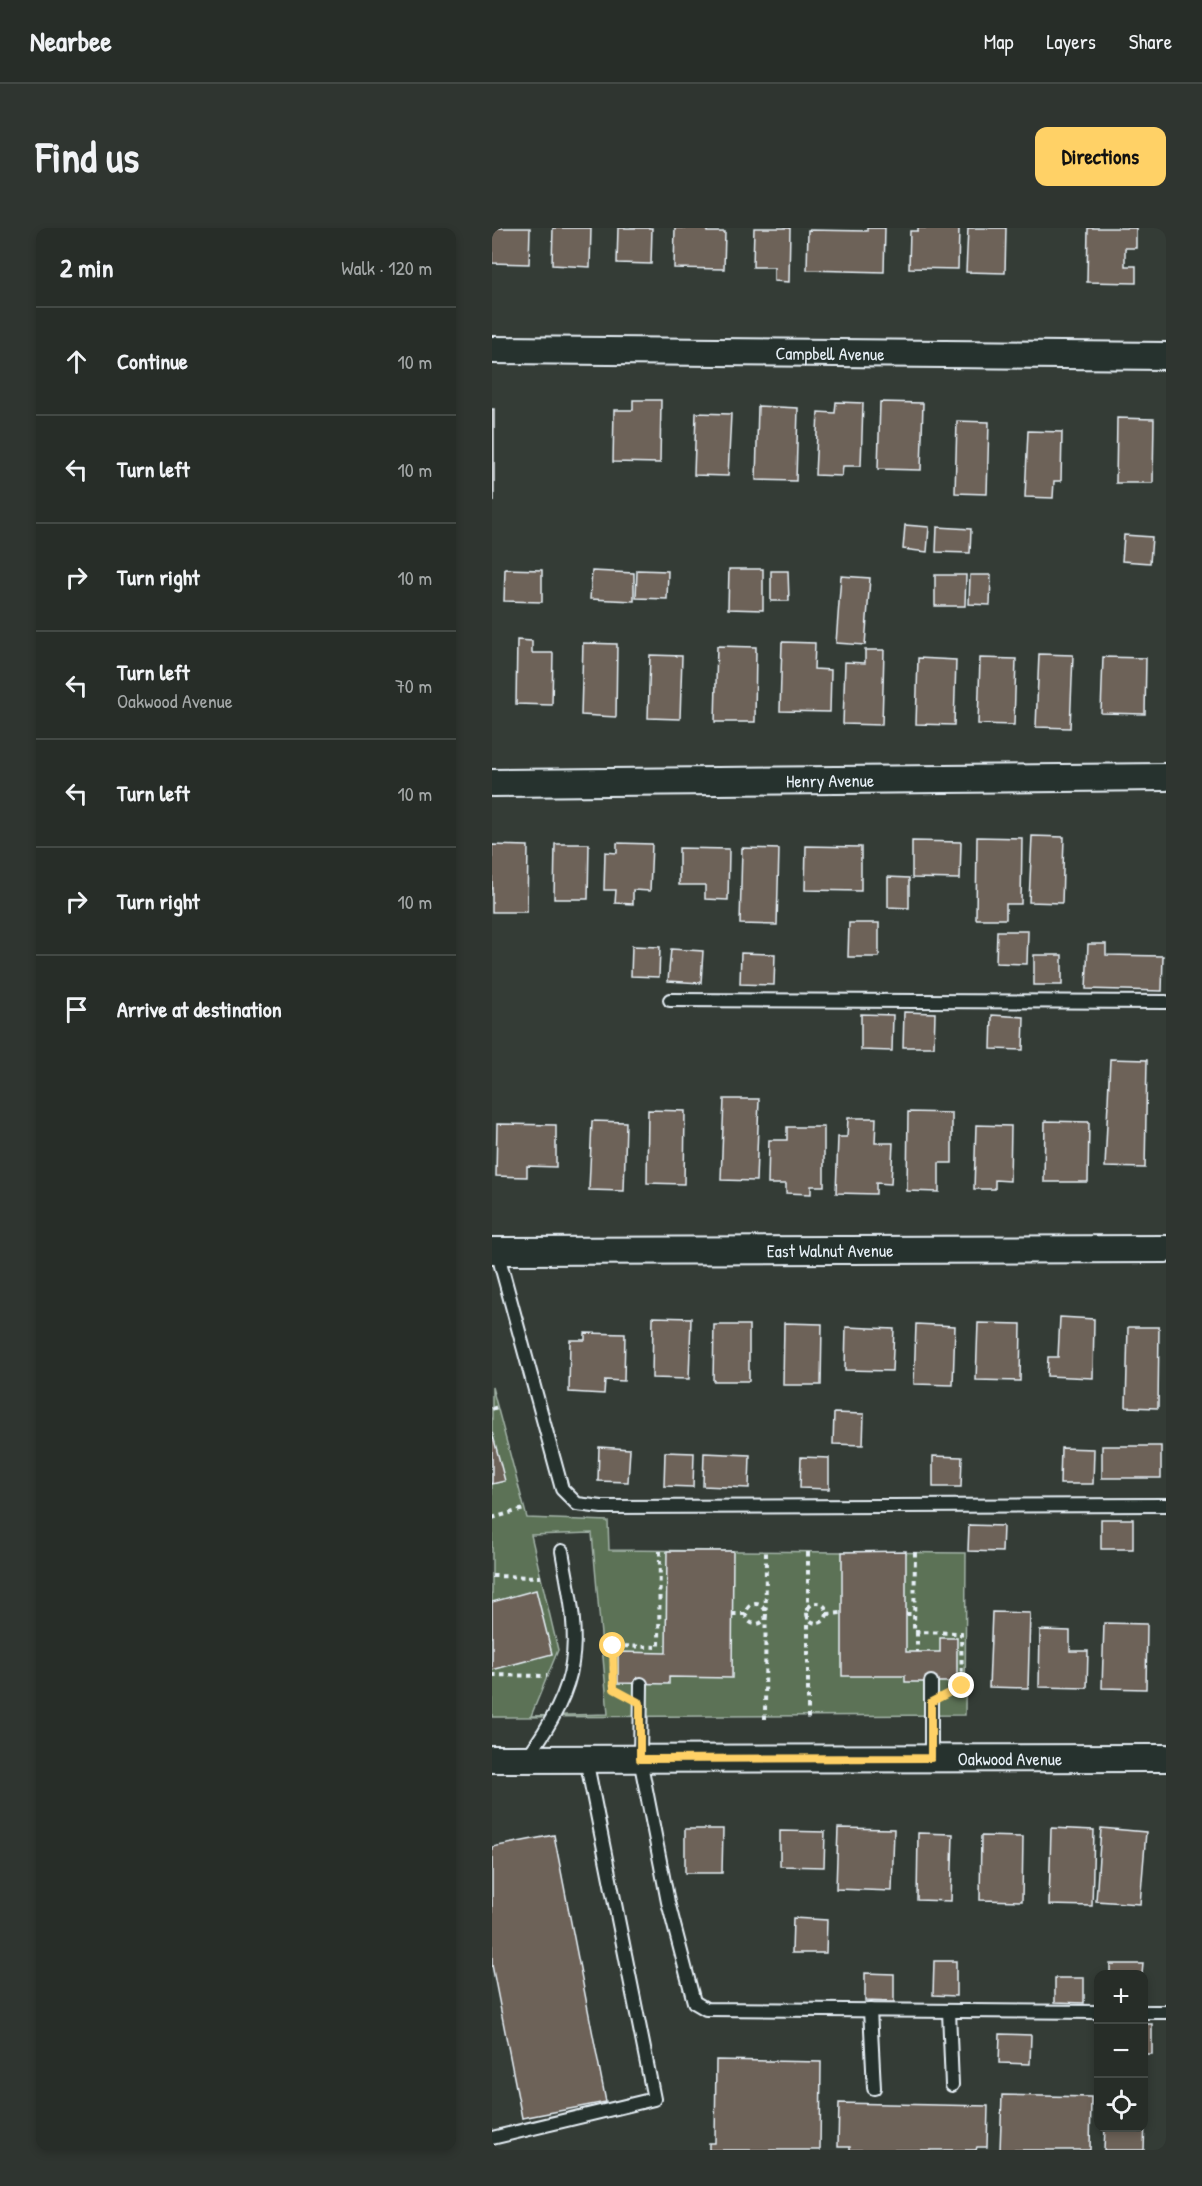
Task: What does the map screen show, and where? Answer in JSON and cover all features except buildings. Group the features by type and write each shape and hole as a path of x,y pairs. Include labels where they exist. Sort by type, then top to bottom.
{"street":[{"name":"Campbell Avenue","path":"492,350 1166,356"},
{"name":"Henry Avenue","path":"492,783 1166,777"},
{"name":"East Walnut Avenue","path":"495,1251 1166,1249"},
{"name":"Oakwood Avenue","path":"492,1759 1166,1758"}],"lane":[{"path":"670,1000 1166,1002"},
{"path":"495,1251 562,1489 577,1504 602,1507 1166,1505"},
{"path":"526,1759 538,1742 561,1698 573,1664 573,1620 562,1551"},
{"path":"931,1682 931,1758"},
{"path":"641,1684 640,1759 668,1902 694,2002 706,2009 1094,2012"},
{"path":"492,2138 654,2099 585,1759"},
{"path":"870,2010 874,2088"},
{"path":"949,2011 952,2085"},
{"path":"1148,2012 1166,2012"}],"path":[{"path":"492,1518 524,1509"},
{"path":"640,1703 614,1689 613,1646 659,1647 660,1551"},
{"path":"765,1719 766,1551"},
{"path":"808,1552 808,1719"},
{"path":"915,1552 914,1632 961,1633 962,1686 931,1702"},
{"path":"492,1576 541,1577"},
{"path":"817,1603 825,1607 827,1614 823,1622 817,1623 811,1621 808,1613 811,1605 817,1603"},
{"path":"765,1611 759,1605 753,1605 746,1614 747,1620 753,1624 759,1624 765,1618"},
{"path":"827,1614 842,1613"},
{"path":"659,1614 667,1614"},
{"path":"732,1614 746,1614"},
{"path":"906,1614 914,1614"},
{"path":"917,1632 917,1652"},
{"path":"492,1675 548,1676 567,1680"}],"green space":[{"path":"492,1387 527,1518 608,1521 609,1550 966,1553 965,1715 492,1717","holes":["592,1533 608,1714 531,1716 558,1650 531,1535"]}],"route":[{"path":"613,1646 612,1684 614,1689 640,1703 640,1759 931,1758 931,1702 962,1686"}]}
